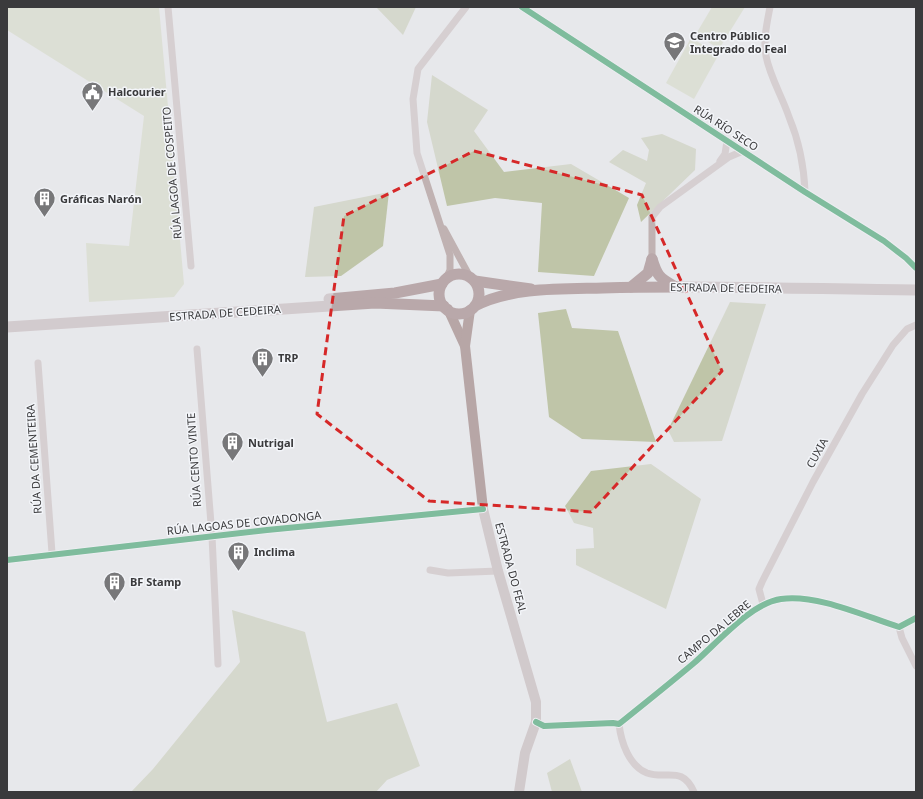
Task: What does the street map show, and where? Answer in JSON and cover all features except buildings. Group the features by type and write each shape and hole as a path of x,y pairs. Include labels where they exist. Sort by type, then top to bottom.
{"main road":[{"path":"652,259 652,286"},
{"path":"652,259 657,274 663,280 676,287"},
{"path":"630,287 648,273 652,259"},
{"path":"458,274 472,279 479,293 473,308 458,314 446,307 440,296 444,281 458,274"},
{"name":"ESTRADA DE CEDEIRA","path":"472,279 536,290"},
{"name":"ESTRADA DE CEDEIRA","path":"7,322 387,294 418,290 444,281"},
{"name":"ESTRADA DE CEDEIRA","path":"473,308 490,298 536,290 652,286 916,290"},
{"name":"ESTRADA DE CEDEIRA","path":"7,327 375,303 446,307"},
{"name":"ESTRADA DO FEAL","path":"446,307 465,346"},
{"name":"ESTRADA DO FEAL","path":"473,308 465,346 483,509 498,571 536,702 536,722 524,753 519,792"}],"street":[{"name":"RÚA LAGOA DE COSPEITO","path":"168,7 191,266"},
{"path":"444,281 450,270 450,255 434,211 417,153 414,128 415,84 418,69 466,7"},
{"name":"RÚA RÍO SECO","path":"522,7 804,192 884,241 916,268"},
{"path":"770,7 765,35 766,55 770,71 789,116 799,145 804,170 804,192"},
{"path":"714,167 725,154 727,141"},
{"path":"652,259 652,217 660,207 714,167 743,151"},
{"path":"434,211 472,279"},
{"name":"CUXIA","path":"762,604 759,589 817,475 862,394 893,345 907,329 916,325"},
{"name":"RÚA CENTO VINTE","path":"197,350 212,536 218,664"},
{"name":"RÚA DA CEMENTEIRA","path":"38,363 52,554"},
{"name":"RÚA LAGOAS DE COVADONGA","path":"7,560 212,536 483,509"},
{"path":"430,570 448,573 498,571"},
{"name":"CAMPO DA LEBRE","path":"619,724 695,662 723,635 762,604 781,599 802,599 822,602 899,627"},
{"path":"916,618 899,627 902,638 916,666"},
{"path":"536,722 544,726 619,724 620,734 628,755 636,767 648,773 676,775 686,779 694,792"}],"highlighted area":[{"path":"474,151 642,195 722,371 591,512 429,501 317,414 344,216"}],"green space":[{"path":"7,7 159,7 184,284 174,297 89,302 86,243 129,246 144,116 7,30"},
{"path":"376,7 416,7 403,35"},
{"path":"712,7 745,7 719,49 696,34"},
{"path":"691,38 719,54 694,99 666,83"},
{"path":"432,75 488,110 474,131 504,172 571,164 629,198 594,276 538,272 542,203 495,198 447,206 427,122"},
{"path":"662,134 696,149 695,170 641,222 637,205 646,183 609,162 623,150 647,161 649,150 641,138"},
{"path":"389,192 383,246 341,276 305,277 314,207"},
{"path":"730,302 766,304 722,441 674,442 668,430"},
{"path":"566,309 572,328 618,331 656,442 582,439 549,417 538,313"},
{"path":"651,464 701,499 666,609 576,565 576,549 594,548 593,528 574,523 565,506 591,471"},
{"path":"232,610 305,632 327,722 397,703 420,766 387,780 376,792 131,792 153,769 240,662"},
{"path":"570,759 582,792 552,792 547,773"}],"cycle path":[{"path":"522,7 805,192 884,241 916,268"},
{"path":"7,560 267,530 483,509"},
{"path":"536,722 544,726 619,724 694,663 746,616 770,602 781,599 795,598 810,600 841,607 899,627 916,618"}],"place":[{"name":"Centro Público Integrado do Feal","path":"675,62"},
{"name":"Halcourier","path":"92,112"},
{"name":"Gráficas Narón","path":"44,218"},
{"name":"TRP","path":"263,378"},
{"name":"Nutrigal","path":"233,462"},
{"name":"Inclima","path":"239,572"},
{"name":"BF Stamp","path":"115,602"}]}
